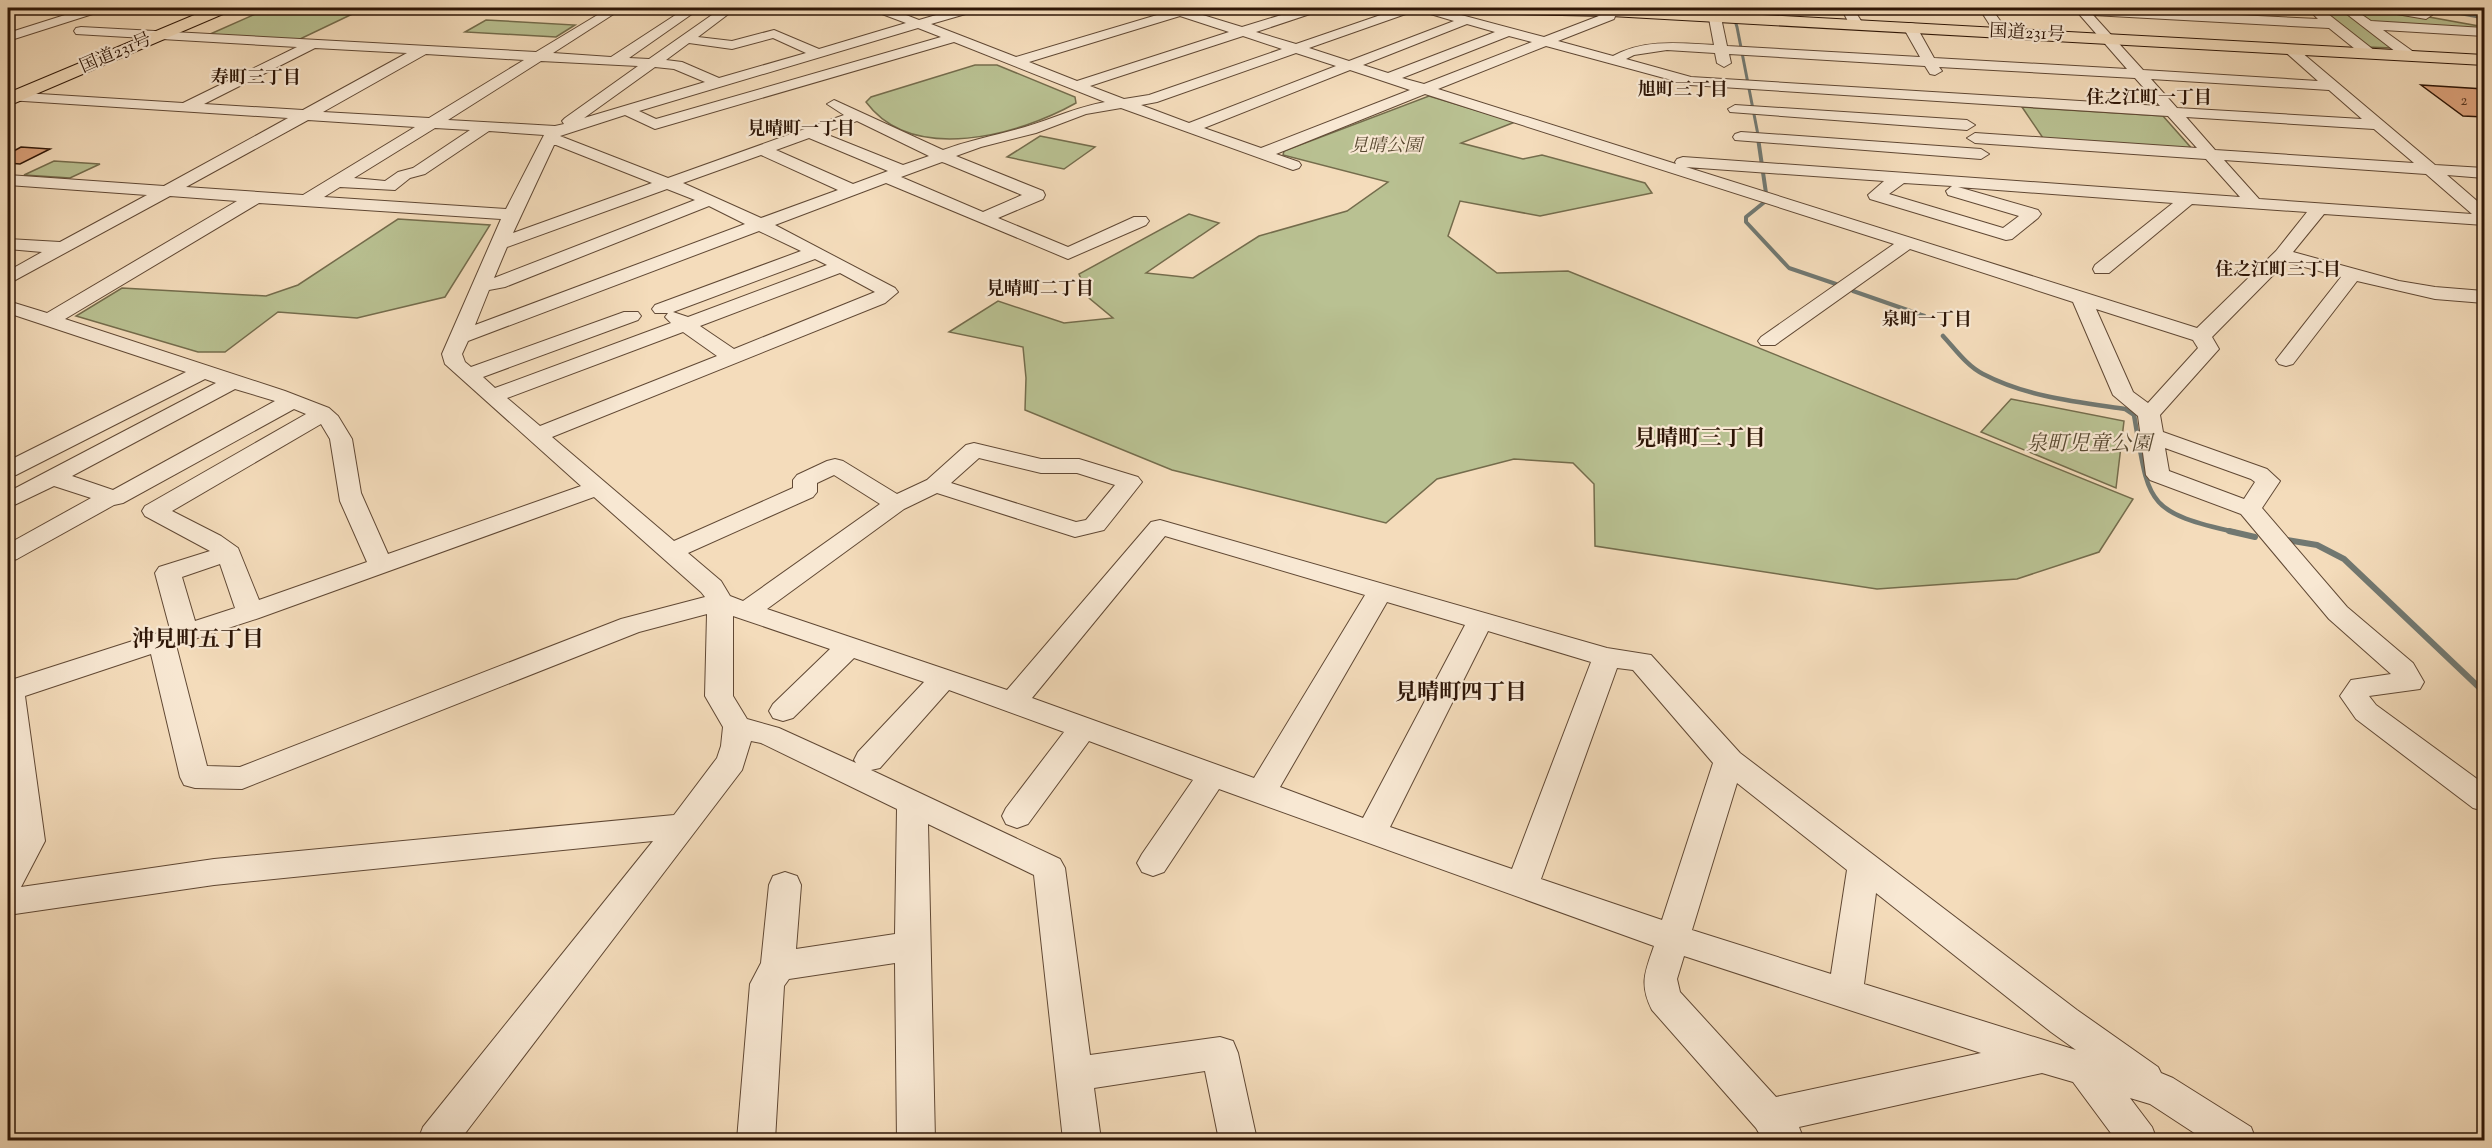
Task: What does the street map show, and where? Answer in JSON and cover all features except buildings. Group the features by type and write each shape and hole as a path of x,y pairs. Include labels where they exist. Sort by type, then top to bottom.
{"highway":[{"name":"国道231号","path":"150,36 209,8"},
{"name":"国道231号","path":"9,96 150,36 224,8"},
{"name":"国道231号","path":"1464,14 1598,10 1714,12 1856,24 2484,60"}],"street":[{"path":"8,37 98,8"},
{"path":"306,201 617,8"},
{"path":"674,8 726,8"},
{"path":"726,8 570,121 559,133 511,218 456,345 455,364 734,606 1013,702 1371,833 1523,884 1672,938 2042,1057 2160,1090"},
{"path":"878,8 1123,104 1293,165"},
{"path":"9,96 559,133 972,8"},
{"path":"1016,62 1175,10 1195,8"},
{"path":"1076,86 1315,8"},
{"path":"456,345 942,155 1032,130 1083,110 1152,99 1412,8"},
{"path":"1422,8 1464,14 1506,32 1674,79 2380,125"},
{"path":"1848,8 1856,24"},
{"path":"1984,8 2002,33"},
{"path":"2034,8 2332,24"},
{"path":"2206,8 2248,47"},
{"path":"2311,8 2370,54"},
{"path":"2345,8 2410,56"},
{"path":"2385,8 2484,26"},
{"path":"614,62 693,9"},
{"path":"2081,9 2253,202"},
{"path":"1175,10 1647,159 1753,196 2201,336 2209,349 2150,425 2158,475 2249,509 2338,613 2403,670 2410,682 2361,687 2354,696 2366,712 2484,800"},
{"path":"1261,154 1609,16 1598,10"},
{"path":"1714,12 1753,196"},
{"path":"1189,128 1348,65 1464,14"},
{"path":"2368,25 2484,32"},
{"path":"1910,27 1999,184"},
{"path":"81,31 677,65 720,84"},
{"path":"1389,78 1506,32"},
{"path":"686,39 732,45 774,34 820,54"},
{"path":"627,111 655,124 954,38"},
{"path":"663,121 682,130 970,44"},
{"path":"184,108 311,45"},
{"path":"1613,61 1630,52 1656,47 1721,49 2333,86"},
{"path":"2289,49 2380,125 2484,218"},
{"path":"8,278 422,51"},
{"path":"776,67 824,88"},
{"path":"834,104 878,127 1037,195 982,218"},
{"path":"1734,109 2208,154 2484,173"},
{"path":"501,243 665,182 858,115"},
{"path":"335,182 389,186 484,127"},
{"path":"808,132 982,218 1068,254 1140,221"},
{"path":"537,435 730,356 878,299 888,292 816,252 710,200 558,140 559,133"},
{"path":"1741,137 1981,154"},
{"path":"761,149 852,190"},
{"path":"376,156 434,160"},
{"path":"1647,159 2484,218"},
{"path":"620,181 642,173"},
{"path":"1901,177 1876,195 2006,235 2032,214 1950,190 1947,180"},
{"path":"8,180 511,218 532,213"},
{"path":"50,320 256,197"},
{"path":"2102,269 2189,198"},
{"path":"481,285 498,283 710,200"},
{"path":"2201,336 2282,255 2320,207"},
{"path":"8,244 62,248"},
{"path":"1768,341 1906,244"},
{"path":"730,356 662,309 816,252"},
{"path":"2282,255 2397,286 2435,293 2484,297"},
{"path":"493,396 842,266"},
{"path":"2286,360 2353,274"},
{"path":"2082,300 2124,395 2150,425 2259,474 2268,481 2249,509"},
{"path":"8,307 204,370 231,382 292,401 322,414 331,422 344,444 349,492 381,565"},
{"path":"469,375 631,316"},
{"path":"8,470 204,370"},
{"path":"8,501 231,382"},
{"path":"51,477 115,498 292,401"},
{"path":"250,612 229,553 212,541 154,511 322,414"},
{"path":"229,553 168,573 174,638 195,777 242,778 630,625 734,606 896,504 934,484 974,450 1041,466 1079,466 1130,482 1095,525 1075,530 934,484"},
{"path":"671,551 805,492 805,480 835,466 896,504"},
{"path":"8,881 29,841 9,691 250,612 598,488"},
{"path":"8,554 110,497"},
{"path":"1013,702 1160,526 1607,657 1641,662 1729,761 2064,1021 2160,1090 2237,1140"},
{"path":"1261,793 1380,591"},
{"path":"437,1140 731,762 736,746 737,727 719,696 734,606"},
{"path":"1371,833 1480,621"},
{"path":"783,711 850,646"},
{"path":"1523,884 1607,657"},
{"path":"869,760 944,678"},
{"path":"737,727 769,735 1049,868 1082,1140"},
{"path":"1017,816 1083,728"},
{"path":"1729,761 1660,979 1664,999 1777,1128 2042,1057"},
{"path":"1153,863 1212,775"},
{"path":"912,803 916,1140"},
{"path":"8,902 214,872 683,826"},
{"path":"1845,994 1864,866"},
{"path":"756,1140 767,984 778,966 785,885"},
{"path":"778,966 912,946"},
{"path":"1074,1074 1220,1053 1238,1140"},
{"path":"2086,1070 2138,1140"}],"green space":[{"path":"269,8 365,8 298,40 208,35"},
{"path":"2315,8 2379,8 2484,27 2484,31 2360,23 2392,48 2367,47"},
{"path":"486,20 575,25 556,37 465,32"},
{"path":"975,65 997,65 1075,97 1076,103 1053,115 997,133 967,138 938,138 911,133 886,121 866,102 871,97"},
{"name":"見晴公園","path":"1429,96 1515,122 1461,143 1523,159 1542,155 1645,183 1652,193 1540,216 1460,201 1448,236 1497,273 1568,271 2133,499 2099,552 2017,579 1877,589 1595,546 1594,484 1573,463 1514,459 1437,479 1386,523 1172,470 1025,410 1026,378 1023,347 949,332 998,301 1064,323 1113,318 1089,298 1079,274 1189,214 1219,223 1146,273 1193,278 1259,236 1347,211 1388,182 1283,155 1284,151"},
{"path":"2022,107 2163,116 2194,151 2045,141"},
{"path":"1040,136 1095,147 1064,169 1007,157"},
{"path":"54,161 100,164 70,178 24,175"},
{"path":"398,219 490,225 445,297 357,318 278,312 225,352 198,352 76,316 122,288 266,296 298,285"},
{"name":"泉町児童公園","path":"2011,399 2124,421 2116,488 1981,432"}],"waterway":[{"path":"1731,8 1737,27 1759,140"},
{"path":"2430,8 2484,18"},
{"path":"1758,138 1767,200 1746,217 1746,222 1789,268 1836,284"},
{"path":"1853,291 1919,314"},
{"path":"1914,313 1924,316"},
{"path":"1943,336 1972,367 2000,382 2052,398 2125,409 2134,415 2143,467 2148,485 2156,498 2167,509 2183,517 2235,532"},
{"path":"2229,531 2255,537"},
{"path":"2287,540 2317,545 2344,559 2484,692"}],"district":[{"name":"寿町三丁目","path":"256,79"},
{"name":"旭町三丁目","path":"1683,91"},
{"name":"住之江町一丁目","path":"2149,99"},
{"name":"見晴町一丁目","path":"801,130"},
{"name":"住之江町三丁目","path":"2278,271"},
{"name":"見晴町二丁目","path":"1040,290"},
{"name":"泉町一丁目","path":"1927,321"},
{"name":"見晴町三丁目","path":"1700,440"},
{"name":"沖見町五丁目","path":"198,641"},
{"name":"見晴町四丁目","path":"1461,694"}]}
